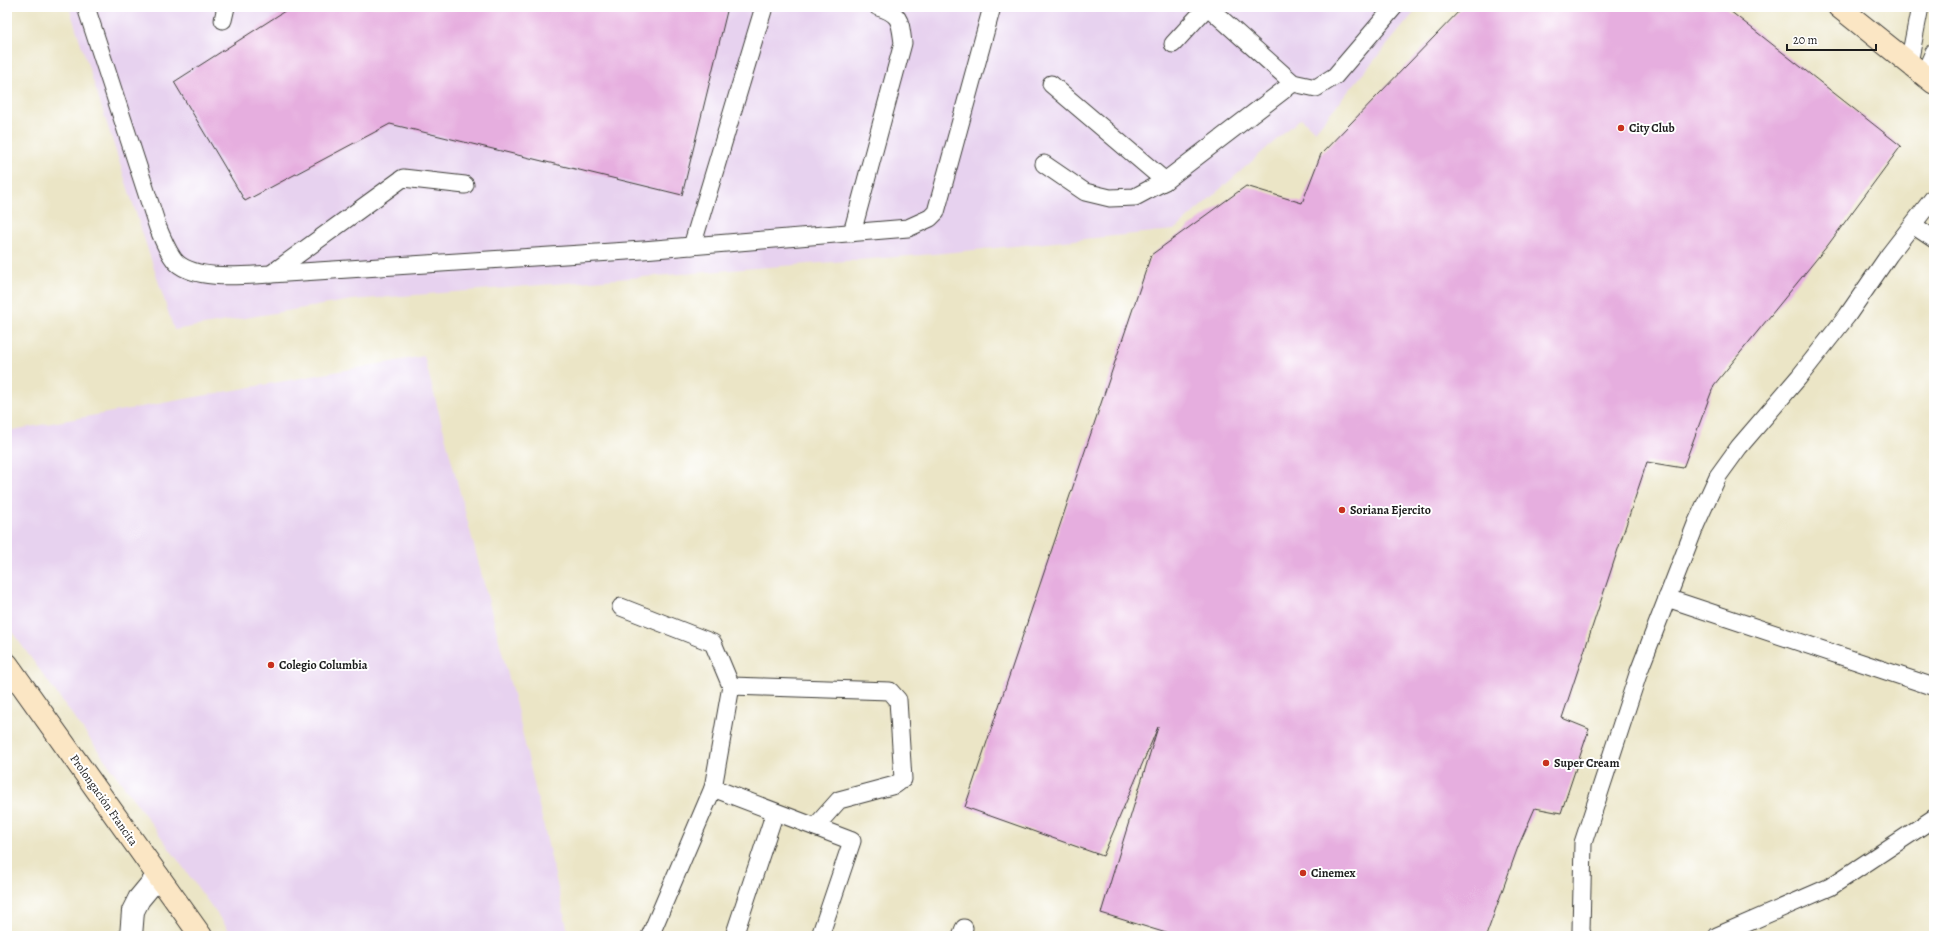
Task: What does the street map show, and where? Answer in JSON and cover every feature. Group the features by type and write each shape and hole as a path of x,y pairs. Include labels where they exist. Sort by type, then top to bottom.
{"main road":[{"path":"1838,7 1923,73"},
{"name":"Prolongación Francita","path":"7,664 201,936"}],"street":[{"path":"131,936 133,911 139,899 158,876"}],"lane":[{"path":"86,7 158,228 166,246 177,263 210,276 270,274 692,246 908,228 930,218 936,212 992,7"},
{"path":"692,246 764,7"},
{"path":"852,233 903,43 900,23 892,11 878,7"},
{"path":"1173,44 1207,7 1293,83 1316,88 1335,76 1394,7"},
{"path":"1920,7 1923,73"},
{"path":"1923,73 1934,52"},
{"path":"1044,164 1085,192 1110,198 1135,197 1165,181 1293,83"},
{"path":"1051,84 1165,181"},
{"path":"270,274 403,178 465,185"},
{"path":"1583,936 1581,931 1583,843 1639,671 1696,524 1718,476 1739,447 1799,377 1842,322 1889,255 1934,197"},
{"path":"1913,225 1934,239"},
{"path":"1667,598 1934,687"},
{"path":"622,607 713,643 731,686 713,788 650,936"},
{"path":"731,686 890,691 898,700 903,779 895,785 839,800 815,827"},
{"path":"713,788 852,841 820,936"},
{"path":"734,936 776,812"},
{"path":"1717,936 1830,887 1934,818"}],"shaded area":[{"path":"69,7 1419,7 1315,131 1301,118 1174,230 934,254 352,300 174,330"},
{"name":"Colegio Columbia","path":"424,356 516,705 569,936 233,936 7,625 7,431"}],"building":[{"path":"291,7 728,7 682,195 390,124 245,201 174,82"},
{"path":"1463,7 1725,7 1901,146 1828,245 1714,385 1683,468 1647,462 1562,718 1589,729 1561,813 1535,808 1518,847 1486,936 1176,936 1101,913 1158,727 1103,856 965,807 1151,255 1246,186 1302,203 1321,154"}],"place":[{"name":"City Club","path":"1621,128"},
{"name":"Soriana Ejercito","path":"1342,510"},
{"name":"Colegio Columbia","path":"271,665"},
{"name":"Super Cream","path":"1546,763"},
{"name":"Cinemex","path":"1303,873"}]}
